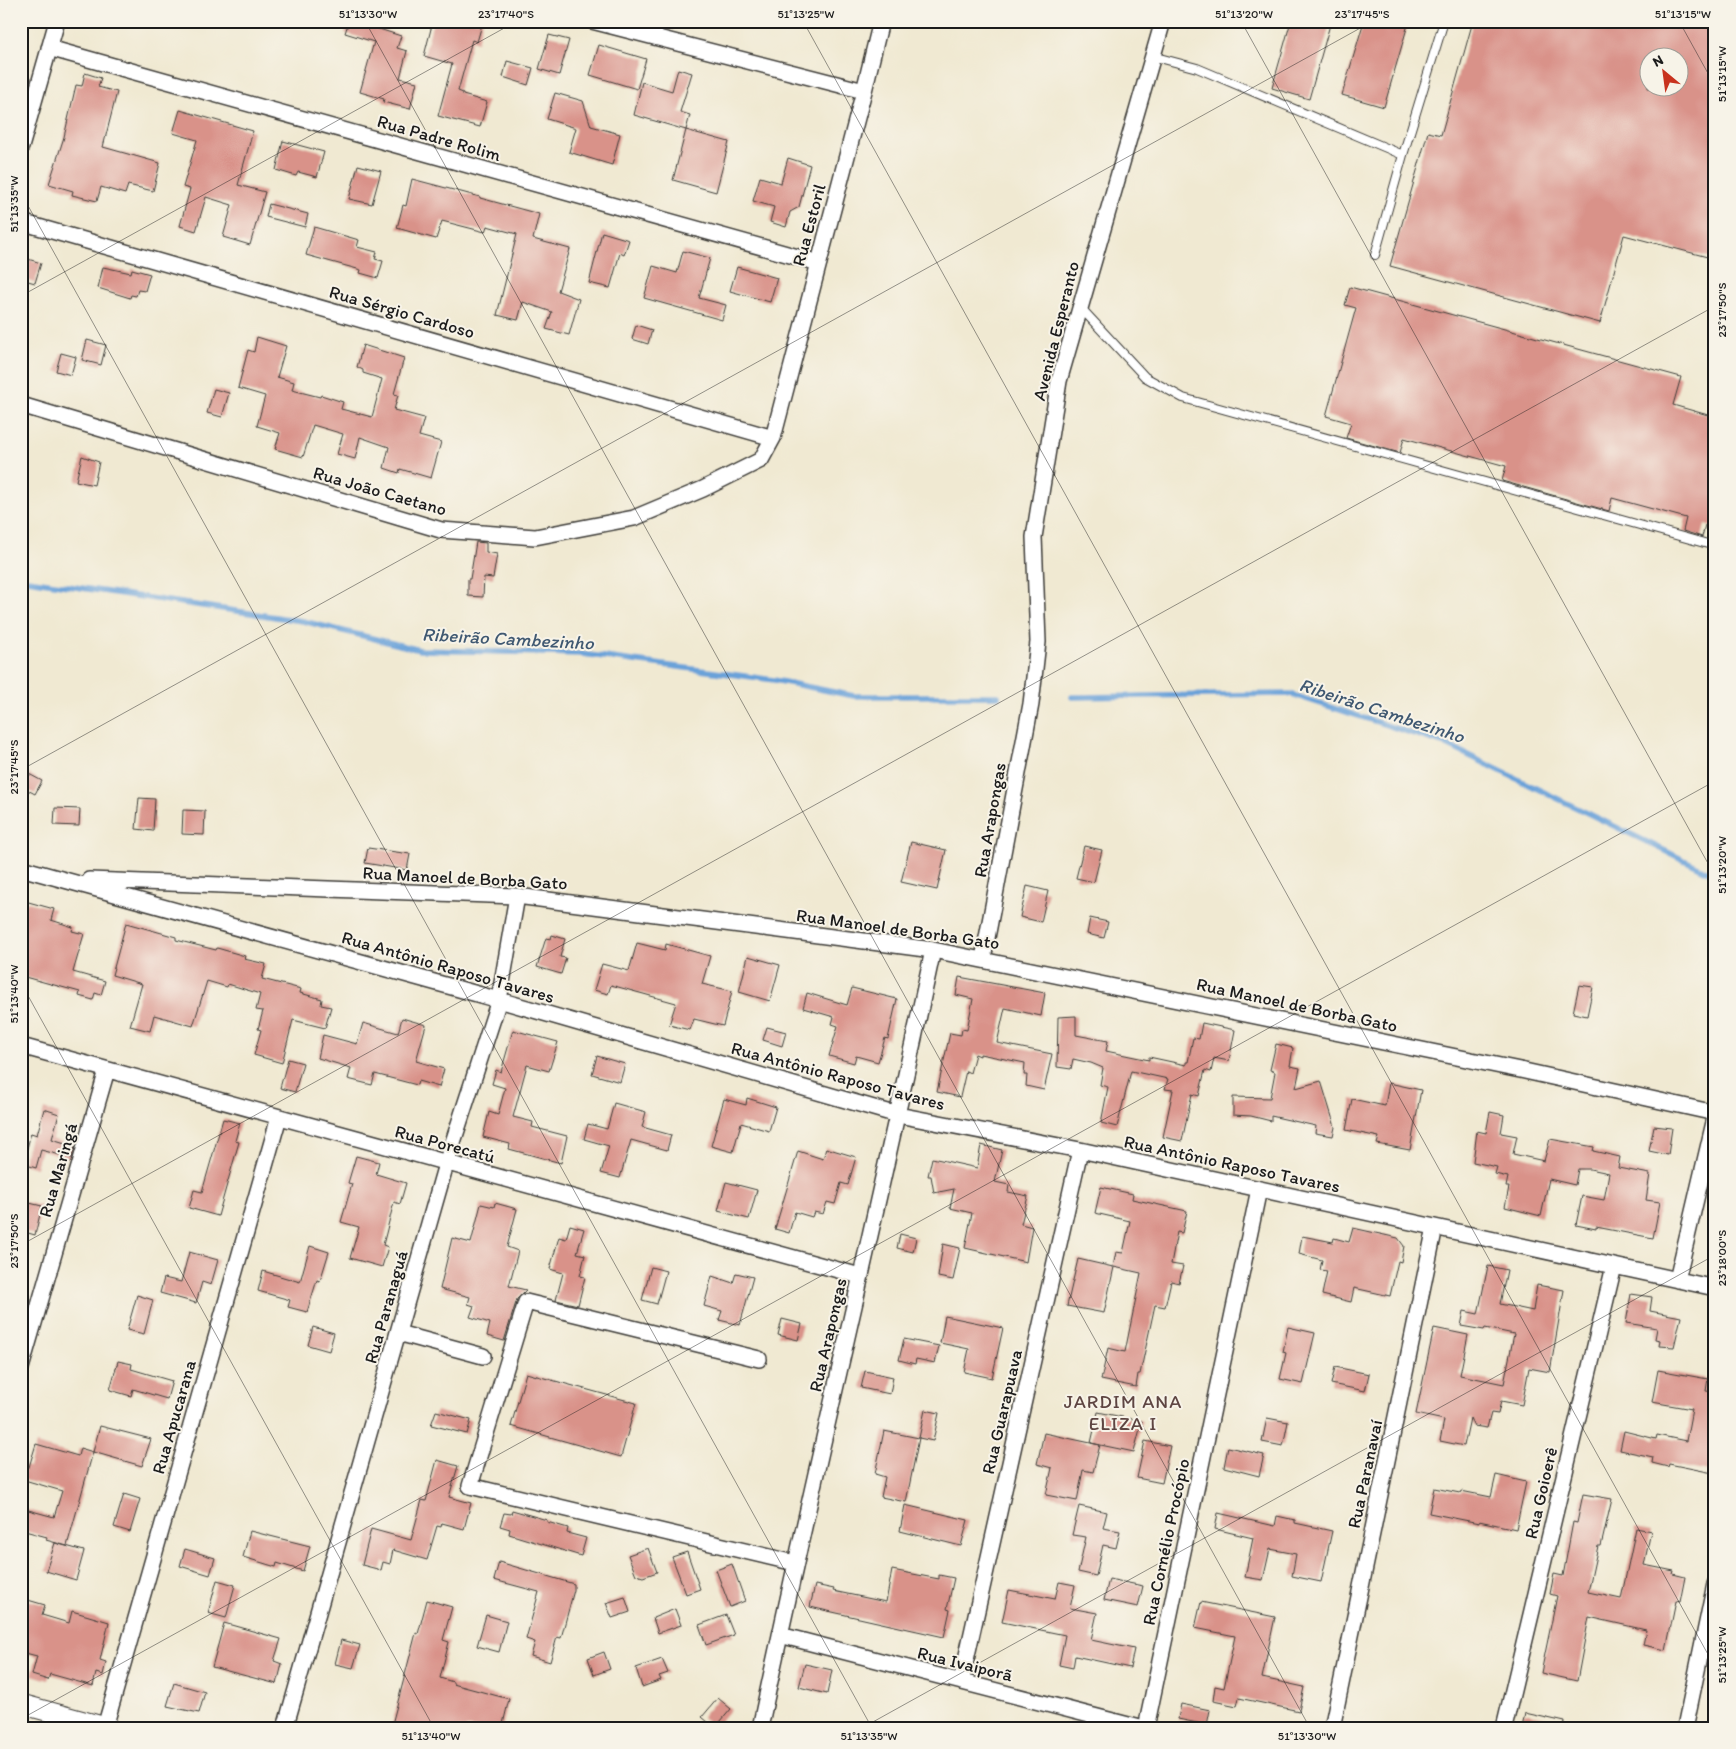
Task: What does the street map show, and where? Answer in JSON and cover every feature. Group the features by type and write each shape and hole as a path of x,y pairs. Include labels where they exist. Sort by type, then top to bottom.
{"street":[{"path":"21,147 57,21"},
{"path":"592,21 864,91"},
{"name":"Rua Estoril","path":"773,438 881,21"},
{"name":"Avenida Esperanto","path":"1032,688 1038,642 1034,537 1059,381 1162,21"},
{"name":"Rua Padre Rolim","path":"49,48 819,263"},
{"name":"Rua Sérgio Cardoso","path":"21,222 773,438"},
{"name":"Rua João Caetano","path":"21,405 441,530 535,537 634,518 703,489 760,460 773,438"},
{"name":"Rua Arapongas","path":"984,959 1032,688"},
{"name":"Rua Antônio Raposo Tavares","path":"21,868 498,1000 898,1115 1080,1150 1715,1288"},
{"name":"Rua Manoel de Borba Gato","path":"62,879 517,896 933,950 1520,1070 1715,1113"},
{"name":"Rua Paranaguá","path":"285,1728 446,1164 498,1000 517,896"},
{"name":"Rua Arapongas","path":"760,1728 795,1563 898,1115 933,950"},
{"name":"Rua Porecatú","path":"21,1046 860,1276"},
{"name":"Rua Maringá","path":"21,1368 107,1070"},
{"name":"Rua Apucarana","path":"107,1727 279,1118"},
{"path":"1677,1280 1715,1118"},
{"name":"Rua Guarapuava","path":"961,1682 1080,1150"},
{"name":"Rua Cornélio Procópio","path":"1146,1728 1259,1189"},
{"name":"Rua Paranavaí","path":"1332,1728 1436,1227"},
{"name":"Rua Goioerê","path":"1504,1728 1614,1266"},
{"path":"759,1359 526,1302 470,1486 795,1563"},
{"path":"398,1333 483,1356"},
{"path":"1685,1728 1715,1584"},
{"name":"Rua Ivaiporã","path":"780,1635 1140,1728"},
{"path":"21,1704 107,1727"}],"lane":[{"path":"1375,255 1444,21"},
{"path":"1152,56 1196,68 1403,155"},
{"path":"1080,308 1145,377 1183,398 1715,546"}],"building":[{"path":"349,21 378,21 376,28 401,36 397,48 407,51 400,78 417,82 410,109 383,102 384,99 360,92 374,42 345,33"},
{"path":"433,21 483,21 477,42 472,40 458,91 463,93 463,95 487,102 480,127 438,116 452,64 424,56"},
{"path":"1291,21 1331,21 1309,99 1272,88"},
{"path":"1364,21 1409,21 1384,107 1342,95"},
{"path":"1473,21 1715,21 1715,259 1624,235 1600,323 1390,266 1428,132 1441,135"},
{"path":"549,35 569,40 559,75 539,69"},
{"path":"599,45 646,59 637,89 590,75"},
{"path":"507,61 533,68 528,85 503,77"},
{"path":"678,69 692,73 680,112 690,115 686,130 634,115 642,82 672,91"},
{"path":"85,73 101,78 98,87 117,92 103,147 160,163 153,191 128,185 125,194 101,187 97,201 72,195 73,191 49,184 64,137 76,85 82,86"},
{"path":"555,93 583,101 591,126 620,134 612,165 569,152 576,128 547,119"},
{"path":"180,110 253,131 238,185 265,192 250,245 223,237 232,205 206,197 196,231 180,226 190,189 183,187 197,140 173,133"},
{"path":"686,130 729,142 716,192 673,180"},
{"path":"283,141 324,152 317,177 298,172 296,176 276,170"},
{"path":"788,158 810,165 799,207 790,212 786,227 770,222 774,207 753,201 760,177 781,183"},
{"path":"358,165 381,171 372,204 349,199"},
{"path":"412,179 539,214 533,239 570,249 558,291 579,299 569,335 546,329 552,312 523,302 518,320 497,315 517,234 487,226 485,232 442,221 436,239 397,228 403,205 406,206"},
{"path":"269,204 308,214 305,227 266,217"},
{"path":"314,227 359,240 357,247 377,252 375,259 383,261 378,278 360,273 361,270 306,255"},
{"path":"602,232 629,240 624,255 620,253 610,288 589,283"},
{"path":"683,251 710,258 699,298 726,305 722,320 644,298 653,266 677,273"},
{"path":"21,257 41,263 35,283 21,279"},
{"path":"103,267 131,273 132,269 150,274 145,291 138,290 136,296 131,295 130,298 98,288"},
{"path":"737,267 777,278 770,302 730,291"},
{"path":"1350,287 1681,377 1673,405 1715,417 1715,528 1705,525 1702,537 1683,531 1686,518 1612,498 1609,511 1502,481 1506,466 1404,438 1400,453 1346,438 1351,423 1326,416 1356,308 1345,305"},
{"path":"636,325 652,330 648,344 632,339"},
{"path":"257,337 286,346 277,377 294,382 292,390 320,397 321,395 343,402 341,409 372,417 382,379 363,373 363,370 357,367 363,345 404,358 394,394 398,395 394,410 424,418 419,436 441,442 431,478 400,469 399,473 384,468 389,447 360,437 355,459 337,454 343,434 313,425 303,457 275,449 280,433 257,426 265,396 238,388 248,350 254,352"},
{"path":"87,340 106,345 101,365 82,360"},
{"path":"61,353 76,357 71,375 56,371"},
{"path":"214,389 229,393 222,417 207,413"},
{"path":"82,456 99,462 94,485 76,481"},
{"path":"476,542 486,543 486,552 497,554 493,578 484,577 483,597 468,596 468,579 470,579"},
{"path":"29,774 42,781 35,794 22,787"},
{"path":"139,798 155,799 153,831 136,829"},
{"path":"55,808 80,809 79,826 54,825"},
{"path":"183,810 205,811 204,835 182,834"},
{"path":"911,842 946,850 937,890 901,882"},
{"path":"1084,846 1102,850 1094,882 1076,878"},
{"path":"368,848 410,854 407,870 365,863"},
{"path":"1027,886 1048,891 1041,922 1020,917"},
{"path":"21,900 54,909 51,920 73,927 72,931 84,934 73,972 105,981 101,995 95,993 93,1000 79,996 80,992 21,976"},
{"path":"1090,918 1108,922 1104,938 1087,934"},
{"path":"126,923 176,937 176,940 216,950 217,948 245,956 244,959 266,964 262,979 301,989 300,993 322,999 321,1005 331,1007 325,1028 293,1020 282,1063 254,1055 261,1030 258,1029 263,1011 256,1010 260,994 228,984 227,987 207,981 193,1026 154,1015 150,1031 130,1026 142,984 112,975"},
{"path":"552,935 565,939 560,957 566,958 561,974 537,967 546,938 551,939"},
{"path":"637,943 665,950 666,944 710,956 702,984 732,991 723,1026 694,1019 690,1030 669,1025 676,1003 611,985 608,994 594,990 602,964 629,971"},
{"path":"748,956 780,965 770,1001 739,992"},
{"path":"959,977 1045,993 1041,1016 1005,1008 997,1043 1052,1054 1044,1090 1026,1086 1027,1075 1024,1075 1025,1063 975,1054 970,1073 966,1071 960,1097 937,1092 950,1033 961,1035 962,1029 967,1030 973,999 956,995"},
{"path":"1579,985 1593,987 1587,1016 1573,1013"},
{"path":"852,988 897,999 888,1039 885,1038 878,1062 856,1056 854,1063 829,1056 838,1026 832,1024 834,1017 803,1008 807,993 847,1005"},
{"path":"1076,1016 1076,1035 1108,1041 1106,1051 1149,1060 1149,1057 1186,1065 1193,1038 1199,1039 1202,1023 1235,1030 1229,1061 1214,1058 1211,1072 1205,1070 1199,1096 1192,1094 1182,1141 1163,1137 1173,1090 1165,1089 1168,1079 1131,1071 1117,1127 1101,1123 1108,1087 1100,1085 1103,1068 1073,1059 1071,1069 1057,1067 1058,1017"},
{"path":"402,1018 426,1025 416,1061 444,1069 439,1087 418,1081 417,1085 375,1074 372,1085 348,1079 351,1068 318,1058 323,1035 357,1044 363,1023 398,1033"},
{"path":"767,1027 786,1032 782,1046 763,1040"},
{"path":"513,1030 558,1042 549,1071 527,1065 513,1117 533,1122 532,1127 567,1136 561,1163 509,1149 510,1144 483,1137 489,1112 498,1115 505,1088 492,1084 496,1070 501,1072"},
{"path":"1276,1044 1293,1048 1290,1066 1300,1068 1296,1088 1321,1081 1335,1127 1333,1136 1315,1133 1316,1126 1271,1116 1271,1121 1251,1116 1233,1115 1233,1097 1270,1098 1275,1072 1270,1070"},
{"path":"597,1056 625,1064 620,1082 592,1074"},
{"path":"288,1059 303,1063 295,1092 280,1088"},
{"path":"1389,1083 1421,1090 1410,1150 1377,1144 1379,1137 1346,1130 1352,1099 1385,1106"},
{"path":"747,1098 776,1107 769,1131 741,1123 733,1152 711,1146 724,1099 746,1105"},
{"path":"614,1103 646,1112 642,1127 671,1135 667,1150 631,1140 620,1178 601,1173 609,1146 584,1139 588,1124 607,1129"},
{"path":"44,1109 59,1114 52,1139 75,1146 72,1158 41,1150 36,1168 23,1164 31,1133 37,1135"},
{"path":"1490,1112 1504,1115 1501,1133 1517,1136 1513,1154 1544,1161 1550,1139 1594,1147 1593,1151 1620,1157 1618,1168 1650,1174 1646,1200 1660,1202 1653,1238 1576,1225 1582,1196 1604,1200 1609,1173 1590,1169 1578,1169 1575,1185 1549,1179 1541,1216 1505,1207 1509,1187 1506,1187 1508,1177 1495,1174 1497,1167 1473,1162 1477,1131 1486,1133"},
{"path":"223,1119 240,1123 235,1141 239,1142 218,1216 189,1208 194,1190 202,1192"},
{"path":"1654,1126 1672,1128 1668,1155 1649,1151"},
{"path":"981,1145 1002,1150 995,1182 1009,1185 1008,1192 1028,1196 1021,1224 1032,1227 1026,1262 965,1248 972,1213 950,1208 954,1189 934,1193 931,1176 928,1176 932,1158 977,1168"},
{"path":"826,1148 856,1157 848,1185 841,1183 835,1204 827,1202 823,1214 814,1212 812,1217 795,1212 789,1233 775,1229 798,1151 823,1159"},
{"path":"356,1156 379,1162 376,1174 406,1183 400,1204 394,1202 383,1245 388,1247 382,1267 350,1258 359,1227 341,1222 352,1184 348,1183"},
{"path":"726,1182 757,1190 749,1219 718,1211"},
{"path":"1101,1187 1133,1194 1132,1199 1187,1211 1182,1233 1177,1232 1171,1264 1183,1266 1179,1283 1171,1281 1165,1307 1155,1305 1136,1387 1101,1380 1108,1348 1125,1352 1141,1273 1114,1267 1104,1313 1067,1306 1078,1259 1113,1267 1116,1252 1123,1253 1130,1221 1095,1213"},
{"path":"21,1201 42,1206 35,1235 21,1231"},
{"path":"495,1203 517,1209 507,1247 518,1251 509,1286 526,1290 517,1299 504,1341 487,1336 490,1323 470,1317 474,1306 468,1304 470,1297 440,1289 452,1238 471,1243 481,1204 494,1207"},
{"path":"570,1225 584,1229 577,1253 585,1255 580,1276 585,1277 578,1305 556,1300 563,1273 550,1269 559,1237 566,1239"},
{"path":"1353,1228 1398,1238 1404,1246 1401,1262 1398,1261 1390,1296 1354,1288 1351,1302 1322,1295 1327,1271 1320,1270 1322,1260 1299,1254 1302,1236 1333,1242 1334,1238 1349,1242"},
{"path":"900,1234 916,1238 913,1252 897,1248"},
{"path":"943,1244 960,1248 953,1280 938,1277"},
{"path":"310,1246 329,1252 320,1281 317,1280 307,1312 288,1307 290,1300 258,1291 263,1271 300,1282"},
{"path":"189,1252 218,1260 211,1285 202,1282 196,1303 160,1293 164,1278 181,1282"},
{"path":"1488,1266 1507,1270 1500,1304 1533,1311 1537,1285 1564,1290 1550,1372 1529,1368 1522,1405 1501,1401 1498,1414 1491,1413 1487,1428 1474,1426 1470,1418 1464,1446 1440,1441 1444,1420 1416,1414 1434,1328 1468,1335 1460,1375 1504,1384 1514,1334 1485,1328 1484,1330 1461,1326 1464,1311 1478,1314"},
{"path":"651,1267 666,1271 657,1304 642,1300"},
{"path":"736,1273 753,1277 740,1325 719,1320 722,1311 704,1306 712,1276 733,1283"},
{"path":"1631,1294 1652,1297 1650,1311 1681,1317 1674,1347 1659,1346 1660,1340 1655,1339 1657,1328 1626,1323"},
{"path":"137,1295 153,1300 144,1334 127,1330"},
{"path":"945,1316 1003,1328 992,1378 964,1372 969,1349 940,1343"},
{"path":"782,1319 802,1324 798,1340 778,1335"},
{"path":"313,1327 334,1333 329,1351 308,1345"},
{"path":"1288,1327 1315,1333 1303,1384 1280,1379 1286,1353 1283,1352"},
{"path":"904,1339 939,1346 935,1363 916,1359 915,1364 899,1360"},
{"path":"118,1361 132,1364 131,1369 172,1381 167,1399 133,1389 131,1396 110,1390"},
{"path":"1335,1367 1369,1374 1365,1391 1331,1384"},
{"path":"1658,1370 1708,1379 1706,1391 1715,1392 1715,1462 1713,1473 1669,1464 1668,1467 1652,1463 1653,1457 1620,1450 1624,1431 1656,1439 1657,1435 1686,1441 1692,1409 1652,1402"},
{"path":"865,1371 893,1377 890,1394 861,1388"},
{"path":"526,1373 636,1403 621,1457 511,1426"},
{"path":"925,1410 939,1413 933,1441 919,1438"},
{"path":"436,1411 471,1420 467,1434 431,1425"},
{"path":"1098,1412 1142,1421 1134,1452 1091,1443"},
{"path":"1267,1418 1288,1422 1283,1446 1262,1442"},
{"path":"100,1426 151,1439 142,1466 93,1452"},
{"path":"884,1431 919,1438 906,1502 881,1497 885,1477 875,1474"},
{"path":"1044,1433 1100,1445 1093,1472 1083,1470 1077,1501 1046,1495 1052,1468 1037,1464"},
{"path":"1145,1441 1170,1446 1162,1483 1137,1478"},
{"path":"36,1444 78,1456 80,1448 93,1452 67,1546 46,1540 47,1537 21,1530 21,1508 54,1517 62,1491 21,1479 21,1465 29,1467"},
{"path":"1228,1447 1264,1455 1259,1476 1224,1467"},
{"path":"437,1460 458,1466 449,1497 471,1503 464,1529 442,1523 441,1527 437,1526 427,1560 393,1550 390,1564 383,1562 381,1570 362,1565 371,1529 411,1540 422,1500 426,1501"},
{"path":"1496,1475 1526,1482 1516,1529 1429,1513 1434,1488 1491,1497"},
{"path":"124,1494 140,1499 130,1532 114,1527"},
{"path":"1583,1494 1612,1499 1601,1546 1598,1546 1588,1592 1621,1599 1636,1528 1651,1531 1644,1565 1674,1571 1673,1574 1685,1577 1680,1602 1676,1601 1666,1650 1643,1645 1646,1630 1589,1617 1577,1681 1541,1673 1557,1596 1550,1594 1554,1574 1563,1576 1573,1522 1577,1523"},
{"path":"905,1505 968,1520 961,1546 900,1531"},
{"path":"1079,1506 1107,1512 1103,1528 1120,1531 1116,1548 1103,1545 1096,1576 1078,1572 1086,1537 1072,1535"},
{"path":"512,1510 547,1520 547,1522 568,1528 567,1533 586,1538 581,1556 509,1534 510,1529 500,1526 504,1513 511,1514"},
{"path":"1218,1513 1275,1526 1277,1516 1295,1520 1295,1523 1332,1531 1321,1582 1292,1576 1296,1554 1270,1549 1263,1580 1245,1577 1253,1538 1215,1529"},
{"path":"250,1531 310,1546 303,1571 277,1563 276,1567 243,1557"},
{"path":"55,1543 84,1551 76,1580 46,1571"},
{"path":"648,1548 657,1572 643,1577 636,1575 628,1555"},
{"path":"185,1549 215,1558 210,1575 180,1566"},
{"path":"687,1552 700,1589 686,1594 672,1557"},
{"path":"499,1562 574,1584 561,1638 557,1637 550,1662 531,1656 535,1642 526,1639 539,1592 494,1580"},
{"path":"732,1564 745,1601 730,1607 716,1570"},
{"path":"892,1570 939,1579 939,1575 954,1578 947,1609 950,1610 944,1637 810,1607 815,1585 834,1589 833,1591 886,1602"},
{"path":"1109,1579 1143,1586 1138,1607 1104,1600"},
{"path":"217,1580 235,1585 226,1618 208,1613"},
{"path":"1059,1582 1075,1585 1070,1608 1097,1613 1091,1640 1134,1649 1130,1668 1075,1656 1073,1668 1059,1665 1065,1635 1002,1622 1009,1590 1055,1599"},
{"path":"625,1597 630,1612 612,1618 606,1603"},
{"path":"21,1598 45,1605 42,1615 69,1623 72,1611 109,1622 100,1660 106,1662 103,1675 96,1673 93,1686 50,1674 48,1680 32,1675 37,1656 21,1652"},
{"path":"427,1600 452,1607 443,1640 449,1642 440,1678 453,1682 453,1684 509,1699 502,1728 391,1728 416,1633 418,1634"},
{"path":"1201,1602 1275,1617 1262,1678 1304,1687 1299,1711 1239,1698 1237,1706 1213,1701 1215,1686 1224,1688 1235,1636 1195,1628"},
{"path":"675,1609 681,1625 658,1633 653,1618"},
{"path":"486,1615 507,1621 499,1652 477,1646"},
{"path":"726,1615 734,1635 706,1645 699,1625"},
{"path":"224,1623 281,1639 274,1661 282,1664 277,1684 212,1667"},
{"path":"341,1640 360,1645 353,1668 335,1664"},
{"path":"604,1652 610,1669 594,1675 588,1658"},
{"path":"662,1659 668,1673 659,1676 661,1680 642,1687 636,1668"},
{"path":"805,1664 832,1670 827,1694 799,1687"},
{"path":"174,1683 205,1692 199,1713 167,1706"},
{"path":"718,1698 731,1709 715,1728 702,1717"},
{"path":"1181,1704 1210,1710 1207,1725 1178,1719"},
{"path":"1525,1713 1565,1722 1564,1728 1522,1728"}],"waterway":[{"name":"Ribeirão Cambezinho","path":"21,579 303,621 420,650 582,654 774,680 854,696 998,696"},
{"name":"Ribeirão Cambezinho","path":"1072,697 1290,694 1445,744 1715,875"}],"district":[{"name":"JARDIM ANA ELIZA I","path":"1123,1412"}]}
